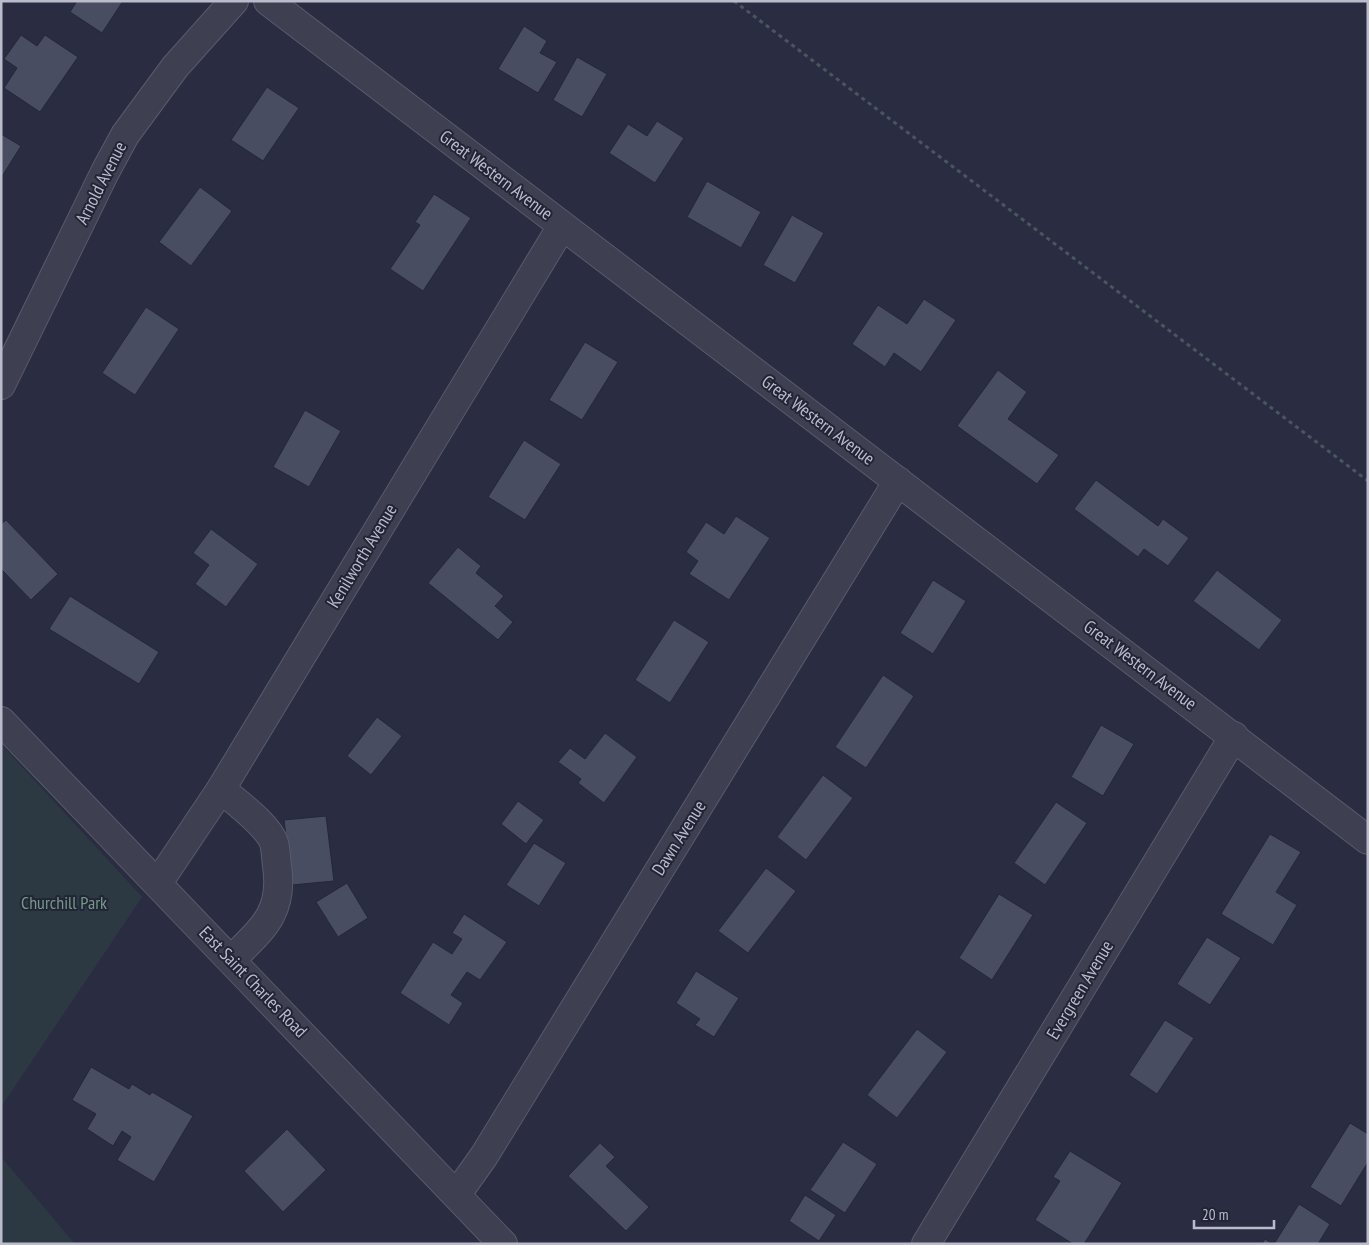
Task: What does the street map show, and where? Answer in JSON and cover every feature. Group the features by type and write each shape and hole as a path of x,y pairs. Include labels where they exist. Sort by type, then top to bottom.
{"street":[{"name":"Arnold Avenue","path":"1,385 125,135 176,67 234,1"},
{"name":"Great Western Avenue","path":"268,1 1368,840"},
{"name":"Kenilworth Avenue","path":"158,883 221,789 562,226"},
{"name":"Dawn Avenue","path":"457,1194 484,1156 898,481"},
{"name":"East Saint Charles Road","path":"1,721 457,1194 502,1244"},
{"name":"Evergreen Avenue","path":"926,1244 1234,736"},
{"path":"221,789 254,817 274,842 278,874 278,901 262,929 231,960"}],"path":[{"path":"734,1 1368,481"}],"green space":[{"name":"Churchill Park","path":"1,744 142,897 1,1107"},
{"path":"1,1157 75,1244 1,1244"}],"building":[{"path":"77,1 123,1 102,33 70,12"},
{"path":"524,26 547,41 540,53 557,62 538,93 498,69"},
{"path":"21,35 37,46 45,35 78,57 40,112 4,88 17,68 4,59"},
{"path":"577,57 607,74 582,117 553,100"},
{"path":"267,87 299,108 263,161 231,140"},
{"path":"657,121 684,138 655,183 609,153 628,124 647,136"},
{"path":"1,134 21,146 1,178"},
{"path":"707,181 761,212 741,248 687,217"},
{"path":"200,187 232,211 191,266 159,242"},
{"path":"434,194 471,218 423,291 390,269 420,225 415,222"},
{"path":"792,215 824,233 795,283 763,265"},
{"path":"924,299 956,320 921,372 894,353 885,367 852,344 878,305 907,324"},
{"path":"146,307 179,329 135,395 102,373"},
{"path":"585,342 618,362 582,420 549,400"},
{"path":"998,370 1027,392 1008,419 1059,455 1037,484 957,426"},
{"path":"305,410 341,431 309,487 273,467"},
{"path":"524,440 561,464 525,520 488,497"},
{"path":"1096,480 1158,526 1163,519 1189,538 1168,566 1144,549 1138,557 1074,509"},
{"path":"736,516 770,538 729,600 689,574 698,561 686,552 706,522 724,534"},
{"path":"6,520 58,574 31,600 1,569 1,524"},
{"path":"211,529 258,564 226,607 195,584 209,565 193,553"},
{"path":"458,547 481,566 476,573 504,596 495,606 513,622 498,640 428,583"},
{"path":"1217,570 1282,620 1259,650 1193,601"},
{"path":"933,580 966,601 933,654 900,633"},
{"path":"70,596 159,652 139,684 49,629"},
{"path":"674,620 709,642 670,703 635,680"},
{"path":"883,675 914,696 866,768 835,747"},
{"path":"377,717 402,736 371,775 347,756"},
{"path":"1101,725 1134,744 1103,796 1071,777"},
{"path":"605,733 637,757 604,803 578,783 581,779 558,762 570,748 585,759"},
{"path":"823,775 853,798 806,860 777,837"},
{"path":"518,801 544,820 526,844 501,824"},
{"path":"1056,802 1087,823 1045,885 1014,863"},
{"path":"326,816 334,881 292,885 284,820"},
{"path":"1270,834 1301,852 1276,892 1297,905 1273,945 1221,914"},
{"path":"534,843 566,863 539,906 506,885"},
{"path":"766,868 796,891 748,953 718,931"},
{"path":"347,883 368,918 338,937 316,902"},
{"path":"999,894 1033,915 992,980 959,958"},
{"path":"464,914 507,942 480,980 467,972 451,995 463,1003 449,1025 400,993 433,942 452,954 462,939 452,933"},
{"path":"1207,937 1241,958 1210,1005 1177,984"},
{"path":"696,971 739,998 714,1037 695,1025 700,1019 676,1003"},
{"path":"1165,1020 1194,1038 1157,1094 1129,1075"},
{"path":"917,1029 947,1052 897,1118 867,1095"},
{"path":"91,1067 129,1089 132,1084 150,1095 152,1092 193,1116 154,1182 117,1160 131,1137 122,1131 113,1146 87,1129 96,1114 72,1100"},
{"path":"1350,1123 1368,1134 1368,1162 1341,1206 1310,1187"},
{"path":"287,1129 326,1170 283,1212 244,1171"},
{"path":"843,1142 877,1164 845,1213 810,1190"},
{"path":"600,1143 615,1157 606,1166 649,1207 626,1231 568,1176"},
{"path":"1070,1151 1122,1183 1084,1244 1073,1244 1035,1220 1060,1181 1053,1177"},
{"path":"805,1195 836,1215 819,1241 789,1221"},
{"path":"1299,1204 1330,1224 1318,1244 1274,1244"},
{"path":"1265,1239 1273,1244 1262,1244"}]}
